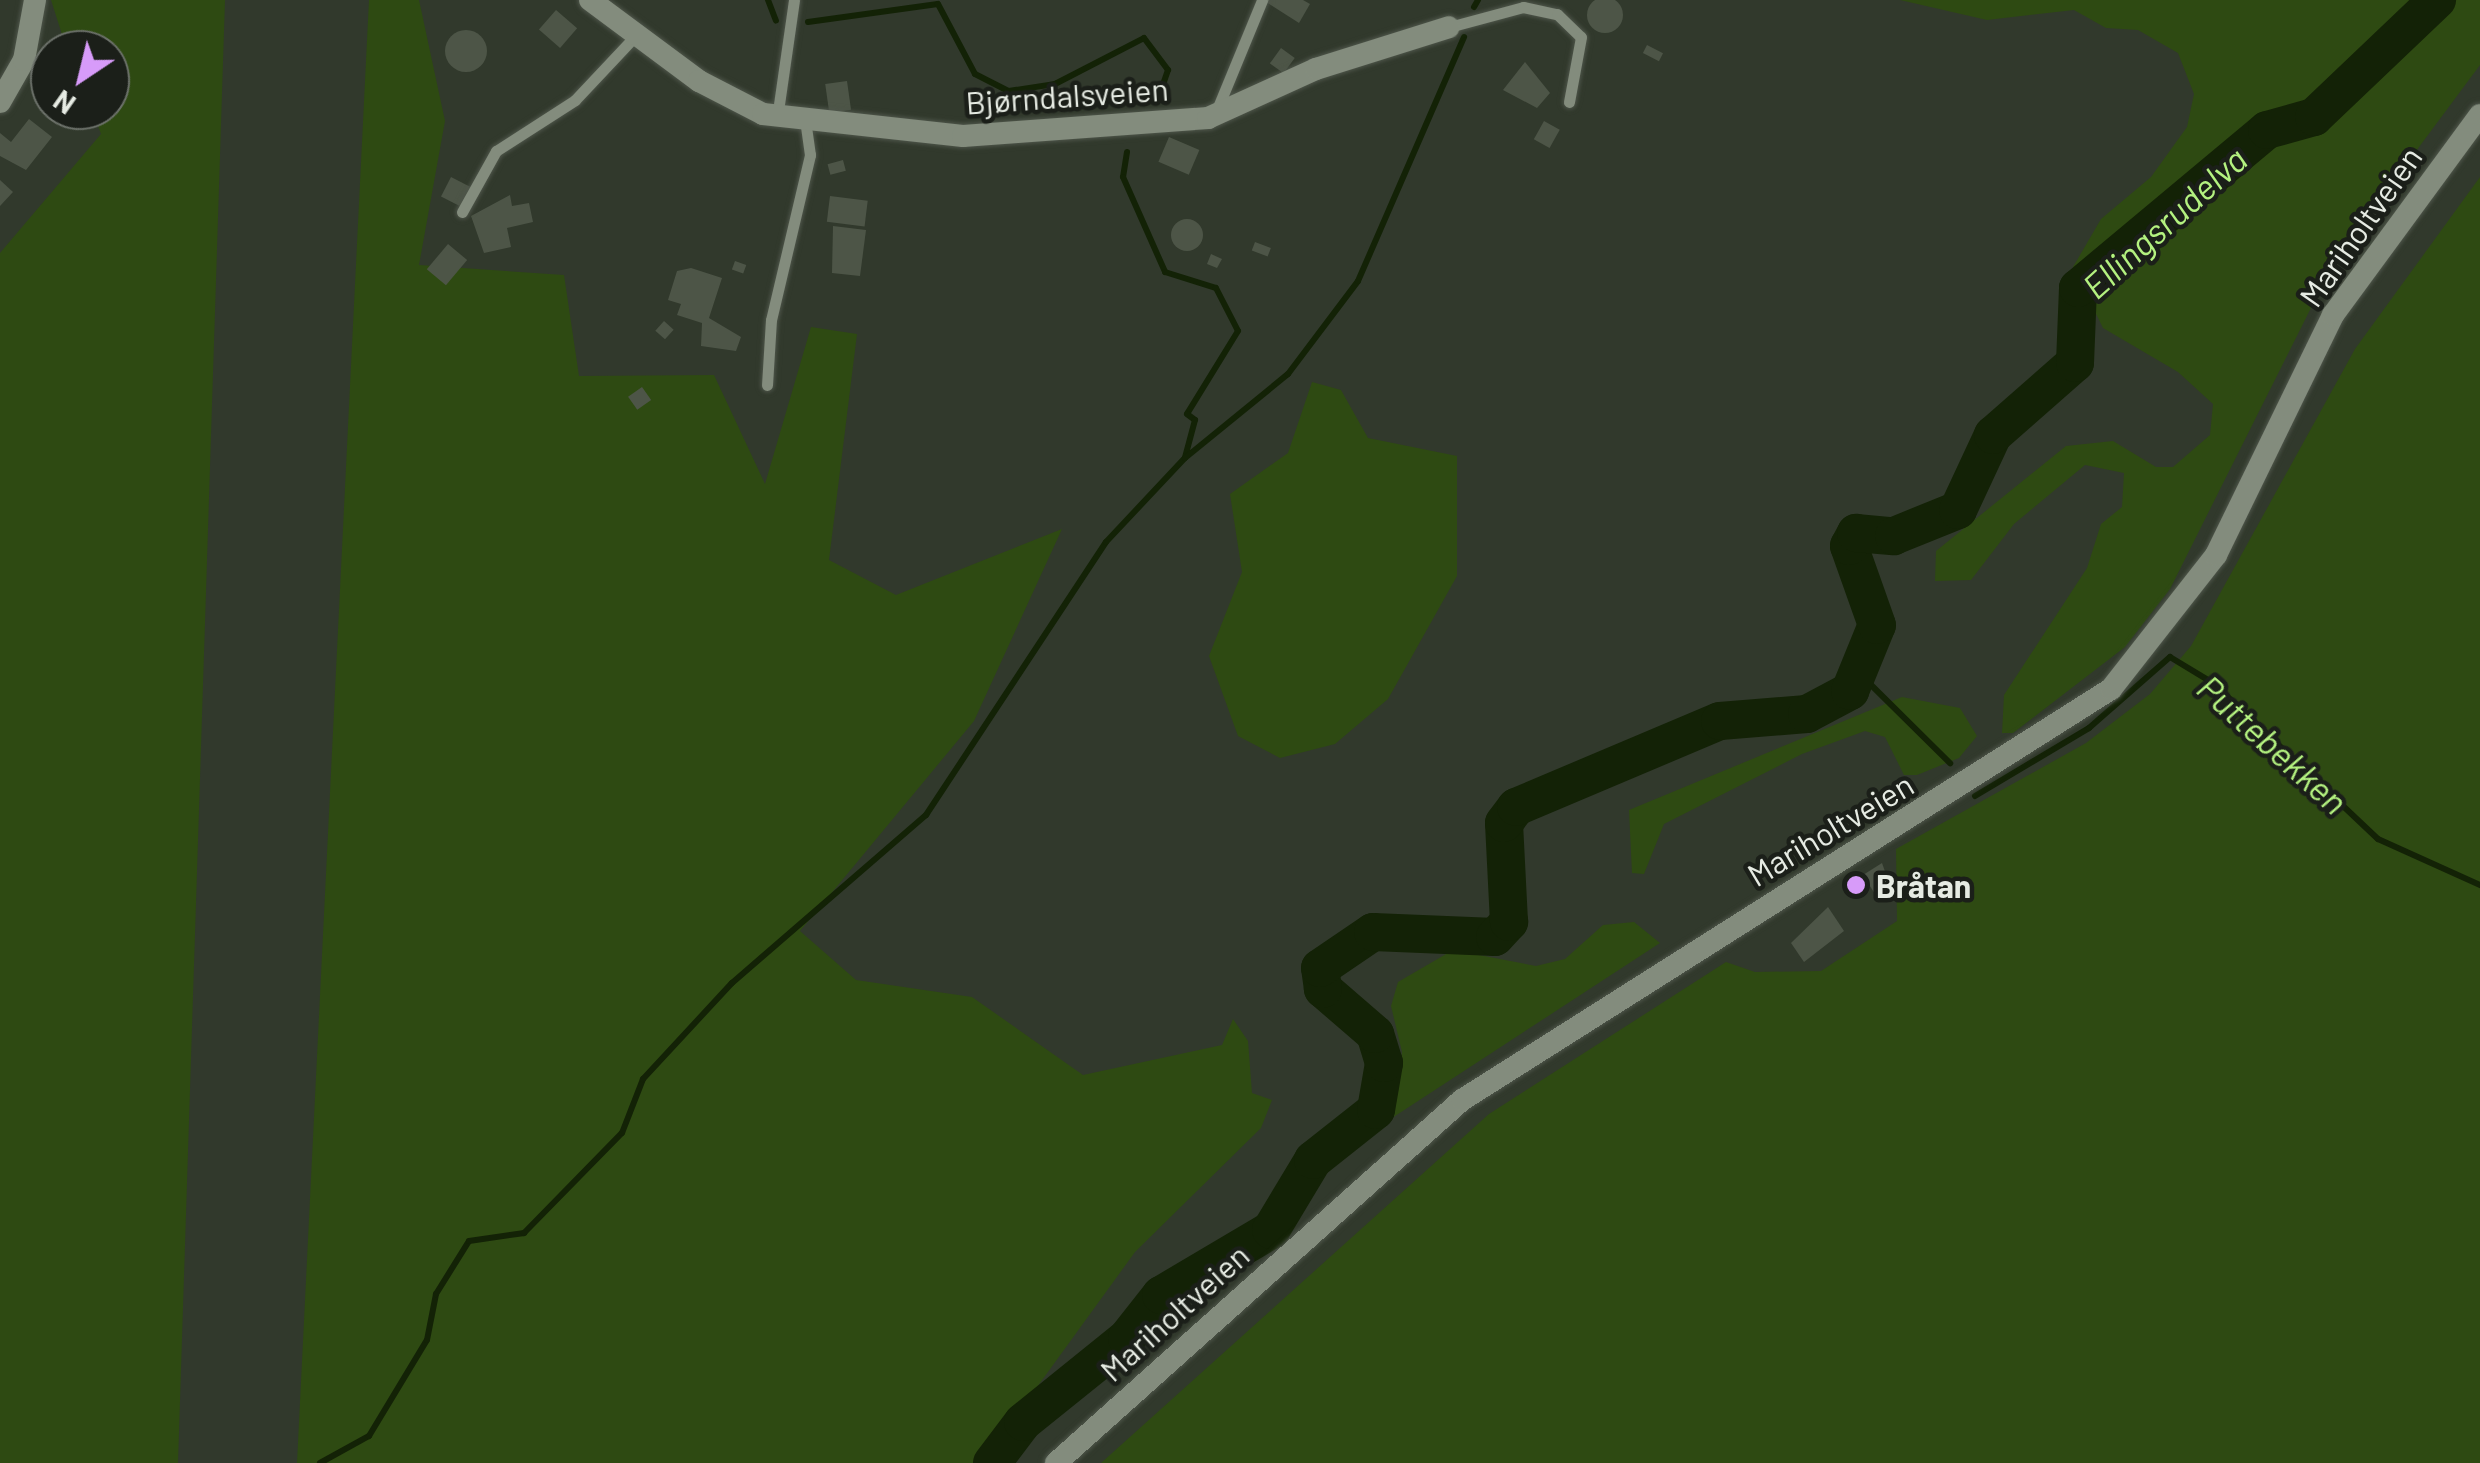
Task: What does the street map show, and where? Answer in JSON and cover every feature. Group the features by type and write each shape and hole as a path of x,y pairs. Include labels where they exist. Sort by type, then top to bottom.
{"street":[{"path":"0,102 24,60 35,0"},
{"name":"Bjørndalsveien","path":"590,0 712,89 778,118 870,120 963,136 1208,118 1316,68 1448,26"},
{"name":"Mariholtveien","path":"1056,1463 1462,1100 2110,689 2216,555 2333,316 2480,116"}],"lane":[{"path":"778,118 794,0"},
{"path":"1208,118 1244,62 1262,0"},
{"path":"1448,26 1522,7 1556,14 1581,37 1569,102"},
{"path":"462,212 496,151 576,100 637,34"},
{"path":"767,385 772,320 810,155 806,120"}],"green space":[{"path":"51,0 225,0 178,1463 0,1463 0,253 101,134 100,130 130,130 130,30 61,30"},
{"path":"369,0 419,0 445,121 419,265 564,275 579,376 714,375 765,484 811,327 857,334 829,560 896,595 1062,529 974,721 800,931 856,980 972,997 1083,1075 1222,1045 1233,1019 1248,1041 1252,1093 1272,1100 1261,1128 1135,1252 982,1463 297,1463"},
{"path":"1900,0 2480,0 2480,65 2335,260 2170,589 2125,647 2013,733 2002,733 2004,695 2087,568 2101,524 2122,507 2124,473 2085,465 2014,524 1971,580 1935,581 1936,551 2066,446 2113,441 2156,467 2173,467 2210,435 2213,404 2178,372 2103,328 2073,267 2101,219 2151,177 2187,127 2194,94 2178,53 2138,30 2106,28 2074,10 1987,20"},
{"path":"2480,177 2480,1463 1101,1463 1489,1114 1726,962 1755,972 1821,971 1897,921 1896,849 2086,743 2150,694 2191,646 2355,349"},
{"path":"1312,382 1341,390 1368,438 1457,456 1457,576 1388,699 1335,744 1280,758 1238,736 1209,656 1242,572 1230,494 1288,453"},
{"path":"1902,697 1960,708 1977,736 1959,758 1917,775 1904,775 1885,737 1865,731 1802,754 1664,824 1644,874 1632,873 1629,810"},
{"path":"1634,922 1660,943 1392,1118 1402,1052 1391,1006 1398,982 1453,950 1536,966 1565,959 1603,925"}],"building":[{"path":"1605,-3 1617,3 1623,15 1617,27 1605,33 1593,27 1587,15 1593,3"},
{"path":"1263,0 1303,0 1310,4 1299,23"},
{"path":"556,10 577,28 560,48 539,30"},
{"path":"466,30 481,36 487,51 481,66 466,72 451,66 445,51 451,36"},
{"path":"1647,45 1663,53 1659,61 1643,53"},
{"path":"1281,48 1295,58 1284,73 1270,63"},
{"path":"1525,62 1550,93 1537,108 1503,90"},
{"path":"847,81 851,110 829,113 825,84"},
{"path":"29,119 30,130 43,130 52,137 26,170 0,156 0,133 11,142"},
{"path":"1544,121 1560,130 1550,148 1534,139"},
{"path":"1169,137 1199,150 1189,175 1158,162"},
{"path":"843,160 846,171 830,175 828,164"},
{"path":"451,177 471,187 461,207 441,197"},
{"path":"0,180 13,192 0,206"},
{"path":"510,195 512,206 529,203 533,222 507,228 511,247 484,253 471,216"},
{"path":"830,196 868,201 865,226 827,222"},
{"path":"1187,219 1199,223 1203,235 1199,247 1187,251 1175,247 1171,235 1175,223"},
{"path":"833,226 866,230 860,276 832,273"},
{"path":"1255,242 1271,248 1268,256 1252,250"},
{"path":"448,244 467,260 446,285 427,269"},
{"path":"1211,254 1222,259 1217,268 1207,264"},
{"path":"735,261 746,265 743,274 732,269"},
{"path":"691,268 722,278 709,318 741,337 736,351 701,346 702,323 677,315 681,304 668,300 677,271"},
{"path":"664,321 674,330 665,339 655,331"},
{"path":"642,387 651,400 637,410 628,397"},
{"path":"1882,863 1893,894 1880,902 1863,875"},
{"path":"1828,907 1844,931 1804,962 1791,943"}],"waterway":[{"path":"768,0 776,21"},
{"path":"1474,7 1478,0"},
{"name":"Ellingsrudelva","path":"992,1463 1023,1422 1127,1338 1161,1295 1271,1230 1313,1160 1376,1110 1384,1063 1375,1034 1323,989 1320,968 1373,932 1495,937 1509,922 1504,823 1516,807 1720,721 1807,714 1850,691 1877,625 1849,546 1856,533 1894,536 1958,510 1993,435 2075,363 2078,288 2267,130 2314,117 2437,0"},
{"path":"808,22 938,4 975,74 1009,91 1055,84 1144,38 1168,70 1162,87"},
{"path":"320,1463 369,1436 427,1340 436,1294 469,1241 524,1233 622,1133 643,1079 732,983 926,815 1106,542 1185,458 1288,374 1358,281 1464,37"},
{"path":"1127,152 1123,177 1165,272 1216,288 1238,331 1187,414 1195,420 1185,458"},
{"name":"Puttebekken","path":"1975,796 2089,728 2170,657 2213,683 2378,839 2480,885"},
{"name":"Puttebekken","path":"1860,674 1950,763"}],"place":[{"name":"Bråtan","path":"1856,885"}]}
